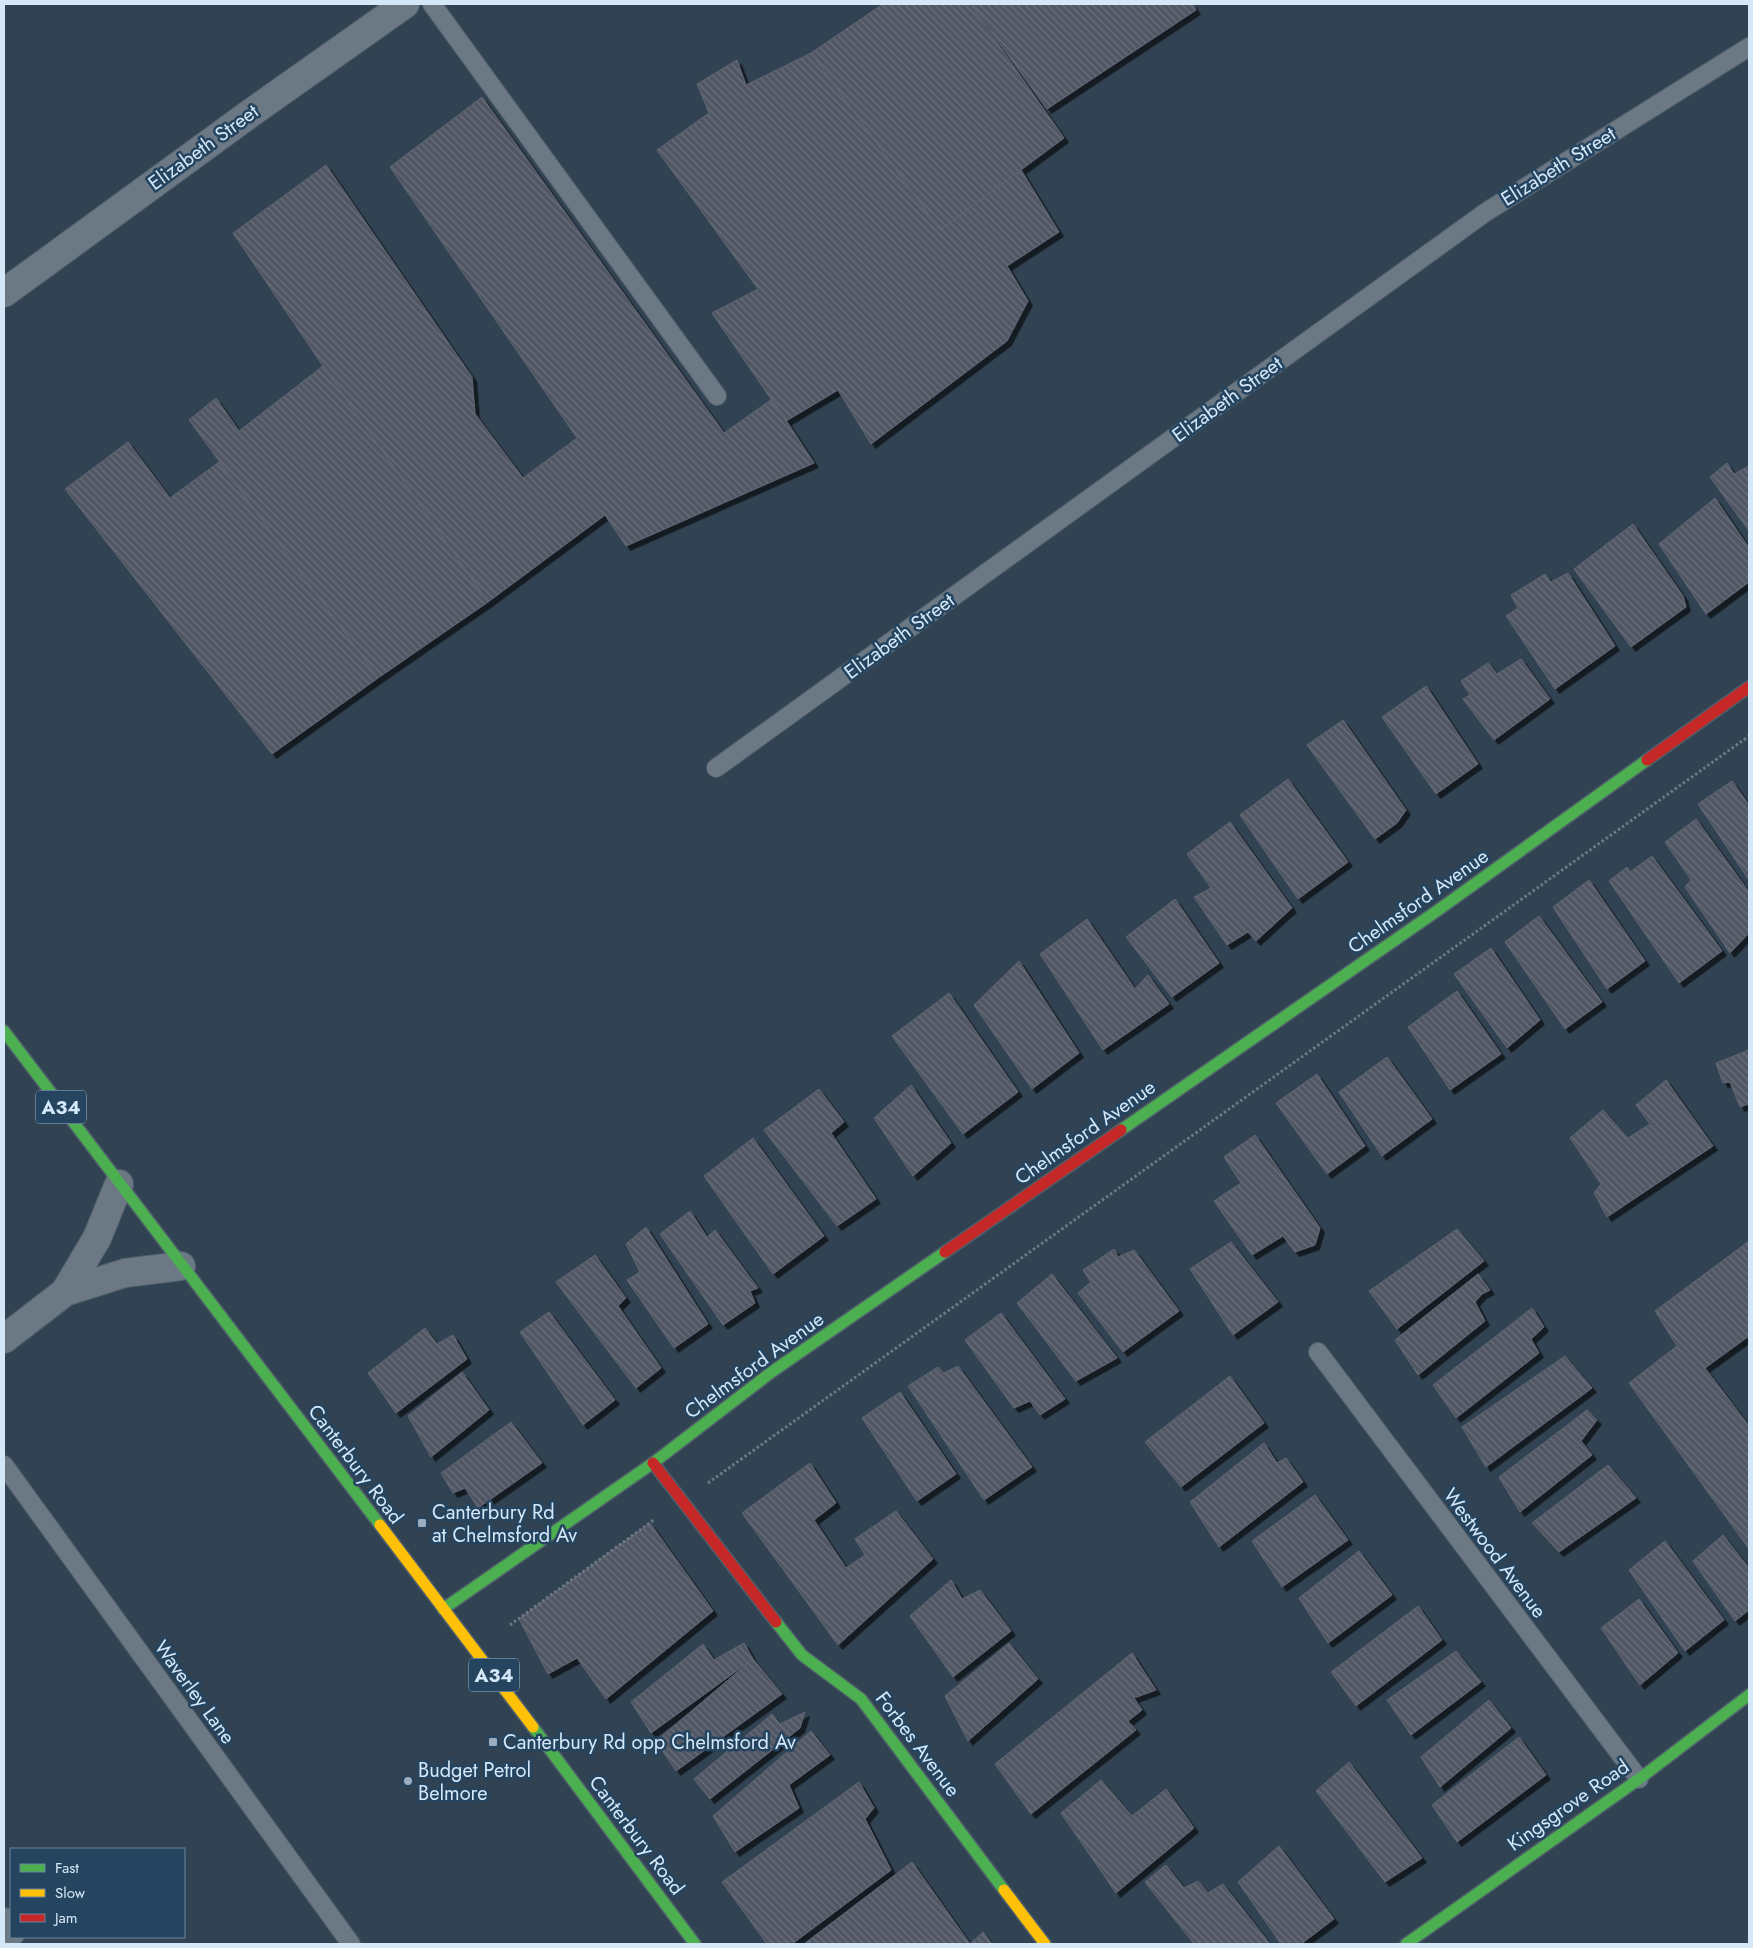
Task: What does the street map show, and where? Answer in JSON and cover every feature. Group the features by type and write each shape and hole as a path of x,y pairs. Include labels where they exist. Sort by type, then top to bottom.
{"main road":[{"name":"Chelmsford Avenue","path":"443,1609 653,1463 774,1371 1434,913 1749,687"},
{"name":"Canterbury Road","path":"4,1031 695,1944"},
{"name":"Forbes Avenue","path":"653,1463 684,1500 802,1656 861,1699 1045,1944"},
{"name":"Kingsgrove Road","path":"1406,1944 1639,1778 1749,1695"}],"street":[{"name":"Elizabeth Street","path":"4,293 404,4"},
{"path":"65,1292 96,1238 119,1184"},
{"path":"4,1339 65,1292 124,1273 181,1266"}],"lane":[{"path":"432,4 717,396"},
{"name":"Elizabeth Street","path":"716,768 1486,212 1749,47"},
{"name":"Westwood Avenue","path":"1318,1352 1639,1778"},
{"name":"Waverley Lane","path":"4,1465 351,1944"}],"path":[{"path":"510,1625 1749,736"}],"building":[{"path":"883,4 970,4 1064,138 940,230 811,53"},
{"path":"971,4 1192,4 1196,10 1047,109"},
{"path":"811,53 940,230 1021,170 1059,232 1007,266 1028,301 1007,341 871,444 838,390 786,421 712,313 758,289 657,150 709,113 697,84 737,60 746,85"},
{"path":"482,97 724,433 772,399 814,463 626,546 605,515 488,602 323,366 233,233 326,165 472,377 475,414 523,478 577,438 390,167"},
{"path":"323,366 488,602 378,678 189,420 216,398 239,431"},
{"path":"128,442 170,498 219,462 378,678 272,754 65,489"},
{"path":"1727,463 1734,474 1749,466 1749,531 1710,477"},
{"path":"1715,498 1749,548 1749,582 1706,614 1659,544"},
{"path":"1633,524 1683,596 1686,607 1631,647 1574,569"},
{"path":"1568,573 1615,646 1555,689 1506,616 1518,608 1511,595 1545,574 1551,582"},
{"path":"1521,659 1550,699 1494,740 1463,699 1470,695 1461,681 1488,663 1497,674"},
{"path":"1426,686 1478,764 1436,794 1382,717"},
{"path":"1343,720 1406,810 1397,823 1375,839 1307,745"},
{"path":"1288,779 1348,862 1298,899 1240,815"},
{"path":"1732,781 1749,805 1749,880 1698,804"},
{"path":"1696,819 1749,892 1749,933 1730,953 1685,887 1691,880 1665,842"},
{"path":"1230,822 1292,908 1256,941 1248,932 1227,945 1194,897 1211,888 1187,854"},
{"path":"1652,856 1722,951 1679,983 1609,881 1627,867 1630,872"},
{"path":"1589,880 1645,961 1607,989 1553,907"},
{"path":"1175,899 1219,963 1172,997 1126,937"},
{"path":"1539,916 1602,1002 1565,1029 1505,942"},
{"path":"1087,919 1135,989 1148,975 1169,1004 1103,1050 1040,954"},
{"path":"1491,948 1540,1020 1507,1048 1454,974"},
{"path":"1019,961 1079,1053 1032,1089 974,1005"},
{"path":"1457,991 1501,1054 1450,1090 1408,1027"},
{"path":"949,993 1018,1092 963,1134 892,1036"},
{"path":"1749,1050 1749,1104 1740,1107 1730,1082 1723,1083 1716,1063"},
{"path":"1387,1057 1432,1119 1382,1156 1339,1092"},
{"path":"1317,1074 1365,1146 1327,1174 1276,1103"},
{"path":"1666,1080 1713,1146 1607,1217 1594,1193 1601,1184 1570,1138 1603,1110 1628,1138 1650,1124 1636,1105"},
{"path":"911,1085 951,1143 913,1176 874,1118"},
{"path":"819,1089 844,1122 831,1133 876,1199 837,1226 764,1130"},
{"path":"1255,1135 1320,1228 1315,1245 1295,1252 1283,1236 1252,1255 1214,1201 1241,1183 1224,1157"},
{"path":"753,1138 824,1236 773,1274 704,1176"},
{"path":"690,1211 707,1237 715,1230 758,1288 750,1291 755,1303 723,1325 660,1234"},
{"path":"646,1227 708,1324 674,1348 627,1280 640,1272 626,1244"},
{"path":"1457,1229 1484,1261 1397,1329 1369,1291"},
{"path":"1749,1241 1749,1336 1705,1368 1749,1426 1749,1549 1629,1383 1677,1346 1655,1311"},
{"path":"1231,1242 1278,1302 1233,1335 1190,1269"},
{"path":"1114,1249 1118,1257 1134,1250 1179,1311 1123,1352 1078,1293 1091,1282 1083,1270"},
{"path":"595,1255 626,1298 618,1306 661,1368 636,1388 556,1282"},
{"path":"1052,1274 1117,1358 1076,1381 1017,1303"},
{"path":"1478,1274 1490,1290 1482,1294 1475,1302 1485,1321 1418,1375 1395,1340"},
{"path":"1532,1308 1544,1327 1531,1339 1539,1353 1456,1418 1433,1385"},
{"path":"549,1312 615,1400 583,1425 520,1332"},
{"path":"1001,1313 1065,1399 1040,1415 1030,1401 1014,1408 965,1340"},
{"path":"425,1328 437,1344 453,1335 467,1359 396,1413 368,1373"},
{"path":"1565,1356 1592,1388 1486,1467 1462,1427"},
{"path":"958,1366 1032,1467 984,1500 908,1386 938,1367 944,1373"},
{"path":"462,1372 489,1410 431,1457 408,1416"},
{"path":"1230,1376 1264,1423 1181,1487 1145,1442"},
{"path":"900,1392 956,1474 917,1501 862,1418"},
{"path":"1587,1410 1597,1420 1581,1441 1592,1455 1520,1512 1499,1477"},
{"path":"511,1422 542,1463 478,1508 465,1488 453,1493 441,1473"},
{"path":"1264,1443 1277,1463 1286,1458 1303,1482 1219,1547 1190,1502"},
{"path":"810,1463 836,1503 814,1520 846,1568 865,1555 855,1539 896,1511 933,1559 838,1645 742,1513"},
{"path":"1608,1465 1636,1498 1559,1552 1532,1523"},
{"path":"1315,1495 1348,1540 1282,1587 1252,1541"},
{"path":"650,1523 713,1611 606,1699 577,1658 548,1674 519,1619"},
{"path":"1723,1535 1749,1568 1749,1610 1735,1621 1693,1561"},
{"path":"1665,1541 1724,1620 1685,1651 1629,1570"},
{"path":"1359,1551 1392,1595 1328,1643 1299,1598"},
{"path":"951,1580 962,1599 980,1590 1011,1631 953,1677 910,1616"},
{"path":"1639,1599 1678,1653 1640,1685 1601,1628"},
{"path":"1418,1606 1442,1640 1356,1706 1331,1672"},
{"path":"744,1643 753,1659 651,1733 631,1702 703,1644 714,1660"},
{"path":"1009,1643 1038,1679 968,1741 945,1696"},
{"path":"1456,1651 1481,1682 1411,1735 1387,1700"},
{"path":"1132,1653 1156,1690 1134,1698 1142,1710 1128,1721 1136,1730 1031,1814 995,1764"},
{"path":"753,1659 782,1694 676,1771 656,1741"},
{"path":"1489,1700 1511,1728 1440,1787 1421,1757"},
{"path":"805,1712 800,1728 710,1799 694,1779 772,1714 780,1724"},
{"path":"811,1731 830,1755 789,1785 799,1808 735,1852 713,1816"},
{"path":"1519,1737 1546,1775 1457,1842 1432,1805"},
{"path":"1349,1762 1422,1858 1385,1882 1316,1791"},
{"path":"1101,1780 1132,1816 1166,1789 1194,1828 1116,1893 1061,1813"},
{"path":"859,1782 874,1808 865,1819 891,1870 792,1944 767,1944 722,1882"},
{"path":"1279,1846 1334,1919 1301,1944 1281,1944 1238,1882"},
{"path":"912,1862 970,1944 804,1944"},
{"path":"1166,1865 1184,1888 1198,1881 1208,1893 1223,1884 1270,1944 1194,1944 1145,1882"},
{"path":"983,1932 992,1944 970,1944"}],"traffic: fast":[{"path":"1121,1130 1434,913 1647,760"},
{"path":"4,1031 380,1525"},
{"path":"443,1609 653,1463 773,1371 945,1252"},
{"path":"776,1622 802,1655 861,1699 1004,1890"},
{"path":"1406,1944 1639,1779 1749,1695"},
{"path":"533,1727 695,1944"}],"traffic: slow":[{"path":"380,1525 533,1727"},
{"path":"1004,1890 1045,1944"}],"traffic: jam":[{"path":"1647,760 1749,687"},
{"path":"945,1252 1121,1130"},
{"path":"653,1463 776,1622"}],"place":[{"name":"Canterbury Rd at Chelmsford Av","path":"422,1523"},
{"name":"Canterbury Rd opp Chelmsford Av","path":"493,1742"},
{"name":"Budget Petrol Belmore","path":"408,1781"}]}
